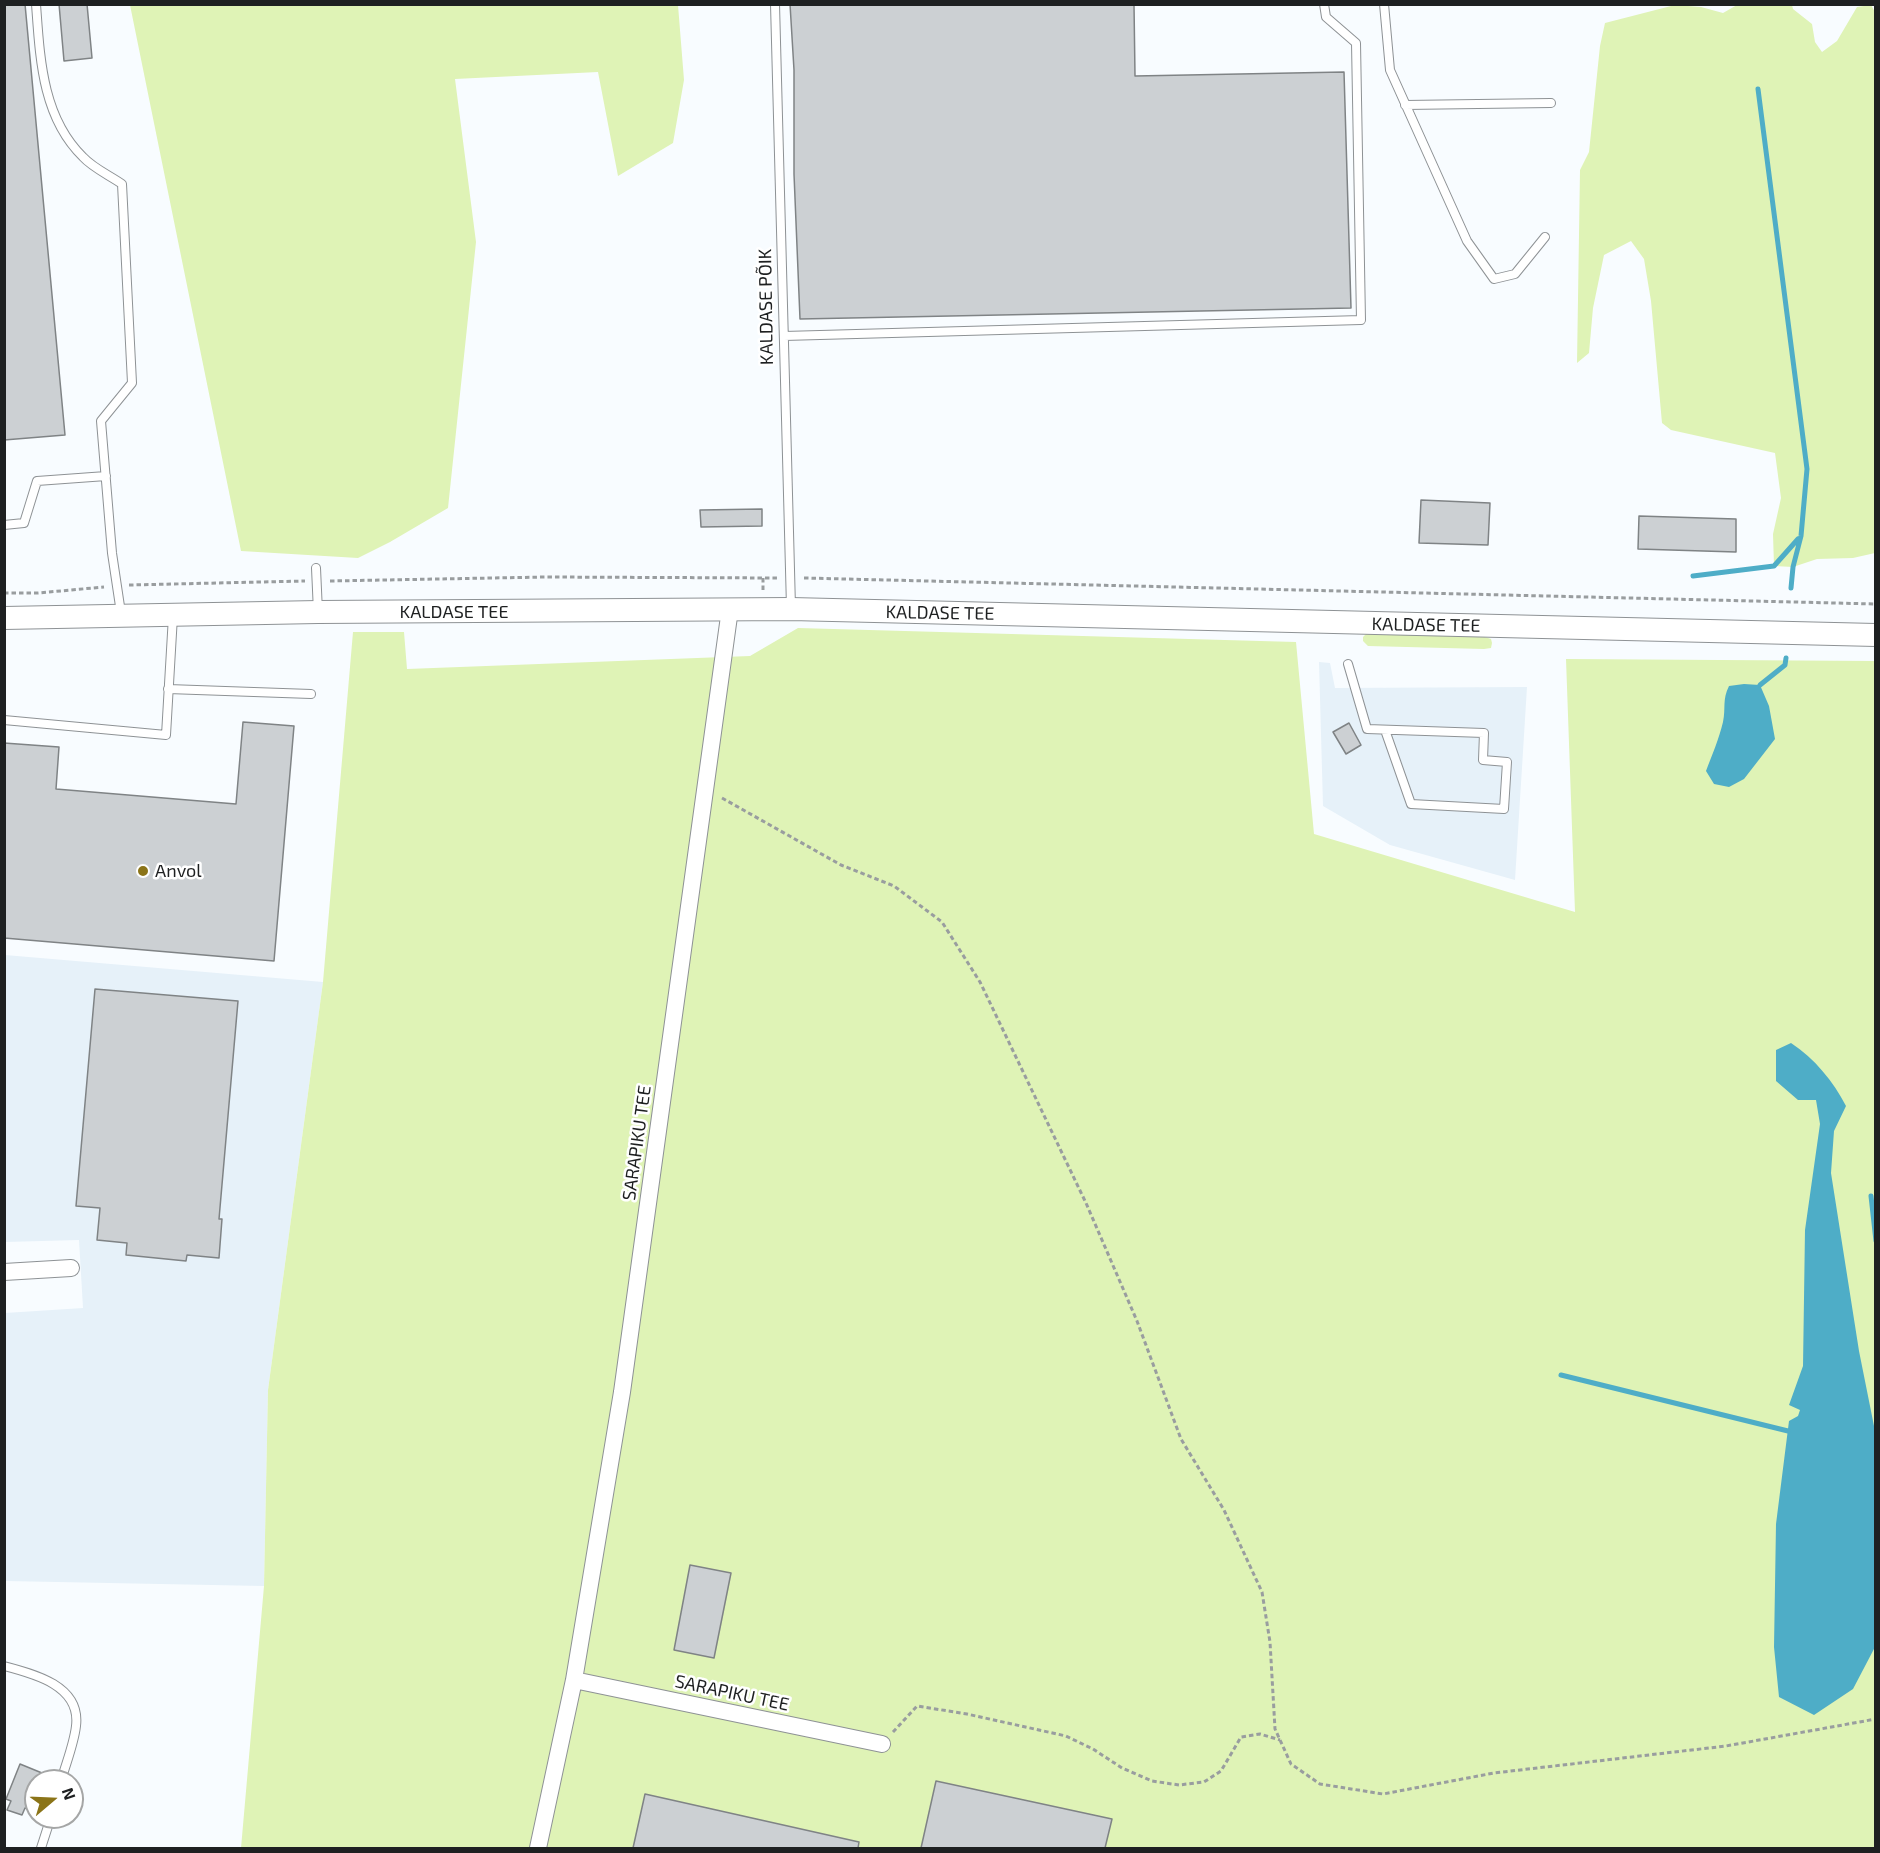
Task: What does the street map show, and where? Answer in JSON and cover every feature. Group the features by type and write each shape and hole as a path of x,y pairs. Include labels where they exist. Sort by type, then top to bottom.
{"street":[{"name":"SARAPIKU TEE","path":"538,1848 574,1680 622,1392 730,609"},
{"name":"KALDASE TEE","path":"4,618 318,612 791,609 1875,635"},
{"path":"4,1272 70,1268"},
{"name":"SARAPIKU TEE","path":"574,1680 882,1744"}],"lane":[{"path":"36,4 42,72 48,96 62,131 84,158 122,184 132,383 102,421 122,617"},
{"name":"KALDASE PÕIK","path":"775,4 791,609"},
{"path":"784,336 1361,320 1356,43 1326,17 1324,4"},
{"path":"1384,4 1390,70 1467,241 1494,279 1515,274 1545,237"},
{"path":"1405,105 1551,103"},
{"path":"4,525 24,523 37,482 106,476"},
{"path":"316,568 318,612"},
{"path":"4,720 166,735 172,616"},
{"path":"1348,664 1367,729 1484,733 1483,760 1507,762 1504,809 1412,804 1385,730"},
{"path":"168,689 311,694"},
{"path":"4,1666 36,1675 55,1684 69,1697 76,1711 76,1727 64,1769"},
{"path":"41,1848 47,1829"}],"path":[{"path":"4,593 117,585 316,581 546,577 790,578 1875,604"},
{"path":"705,789 841,865 894,886 942,922 980,982 1086,1203 1137,1321 1181,1439 1224,1510 1262,1592 1270,1642 1275,1729 1291,1764 1320,1784 1383,1794 1494,1773 1726,1746 1875,1719"},
{"path":"882,1744 917,1706 967,1714 1066,1736 1152,1781 1179,1785 1204,1782 1221,1771 1233,1755 1241,1737 1260,1734 1280,1740"}],"shaded area":[{"path":"1319,662 1330,663 1335,688 1527,687 1515,880 1390,845 1323,806"},
{"path":"5,955 323,982 268,1390 264,1586 5,1581 5,1313 83,1308 79,1240 5,1242"}],"green space":[{"path":"130,5 678,5 684,80 673,143 618,176 598,72 455,79 476,242 448,508 358,558 241,551"},
{"path":"1675,5 1701,7 1723,13 1737,5 1792,5 1793,9 1812,24 1815,42 1822,52 1837,41 1857,7 1871,5 1875,12 1875,553 1853,558 1817,559 1793,567 1774,566 1773,534 1781,498 1775,453 1671,430 1662,423 1651,301 1644,259 1631,241 1604,255 1593,308 1589,353 1577,363 1580,170 1589,152 1600,46 1605,23"},
{"path":"798,628 1296,642 1314,834 1575,912 1566,659 1875,661 1875,1848 241,1848 264,1586 268,1390 323,982 353,632 404,632 407,669 750,656"},
{"path":"1367,633 1485,637 1491,639 1492,643 1491,648 1484,649 1368,646 1363,641"}],"water":[{"path":"1760,685 1769,706 1775,739 1744,779 1729,787 1714,784 1706,771 1724,717 1727,691 1729,686"},
{"path":"1791,1043 1823,1071 1846,1106 1834,1131 1831,1173 1859,1351 1875,1431 1875,1647 1853,1689 1814,1715 1779,1697 1774,1647 1776,1524 1789,1421 1798,1416 1800,1410 1789,1405 1803,1366 1805,1230 1820,1124 1816,1100 1798,1100 1776,1081 1776,1050"}],"building":[{"path":"4,4 25,4 65,435 4,440"},
{"path":"59,4 87,4 92,58 64,61"},
{"path":"790,4 1134,4 1135,76 1344,72 1351,308 800,319 794,174 794,70"},
{"path":"1421,500 1490,503 1488,545 1419,543"},
{"path":"762,509 762,526 701,527 700,510"},
{"path":"1639,516 1736,519 1736,552 1638,549"},
{"name":"Anvol","path":"243,722 294,726 274,961 4,938 4,743 59,747 56,789 236,804"},
{"path":"1349,723 1361,745 1346,754 1333,732"},
{"path":"95,989 238,1001 219,1219 222,1219 219,1258 187,1255 186,1261 126,1255 127,1243 97,1240 100,1208 76,1206"},
{"path":"690,1565 731,1573 714,1658 674,1650"},
{"path":"20,1764 32,1769 24,1769 22,1815 7,1810 11,1801 6,1799"},
{"path":"936,1781 1112,1819 1105,1848 921,1848"},
{"path":"645,1794 859,1842 858,1848 633,1848"}],"waterway":[{"path":"1758,89 1807,469 1801,536 1793,567 1791,588"},
{"path":"1693,576 1774,566 1798,539"},
{"path":"1760,685 1785,665 1786,658"},
{"path":"1871,1196 1876,1241"},
{"path":"1561,1375 1788,1431"}],"place":[{"name":"Anvol","path":"143,871"}]}
